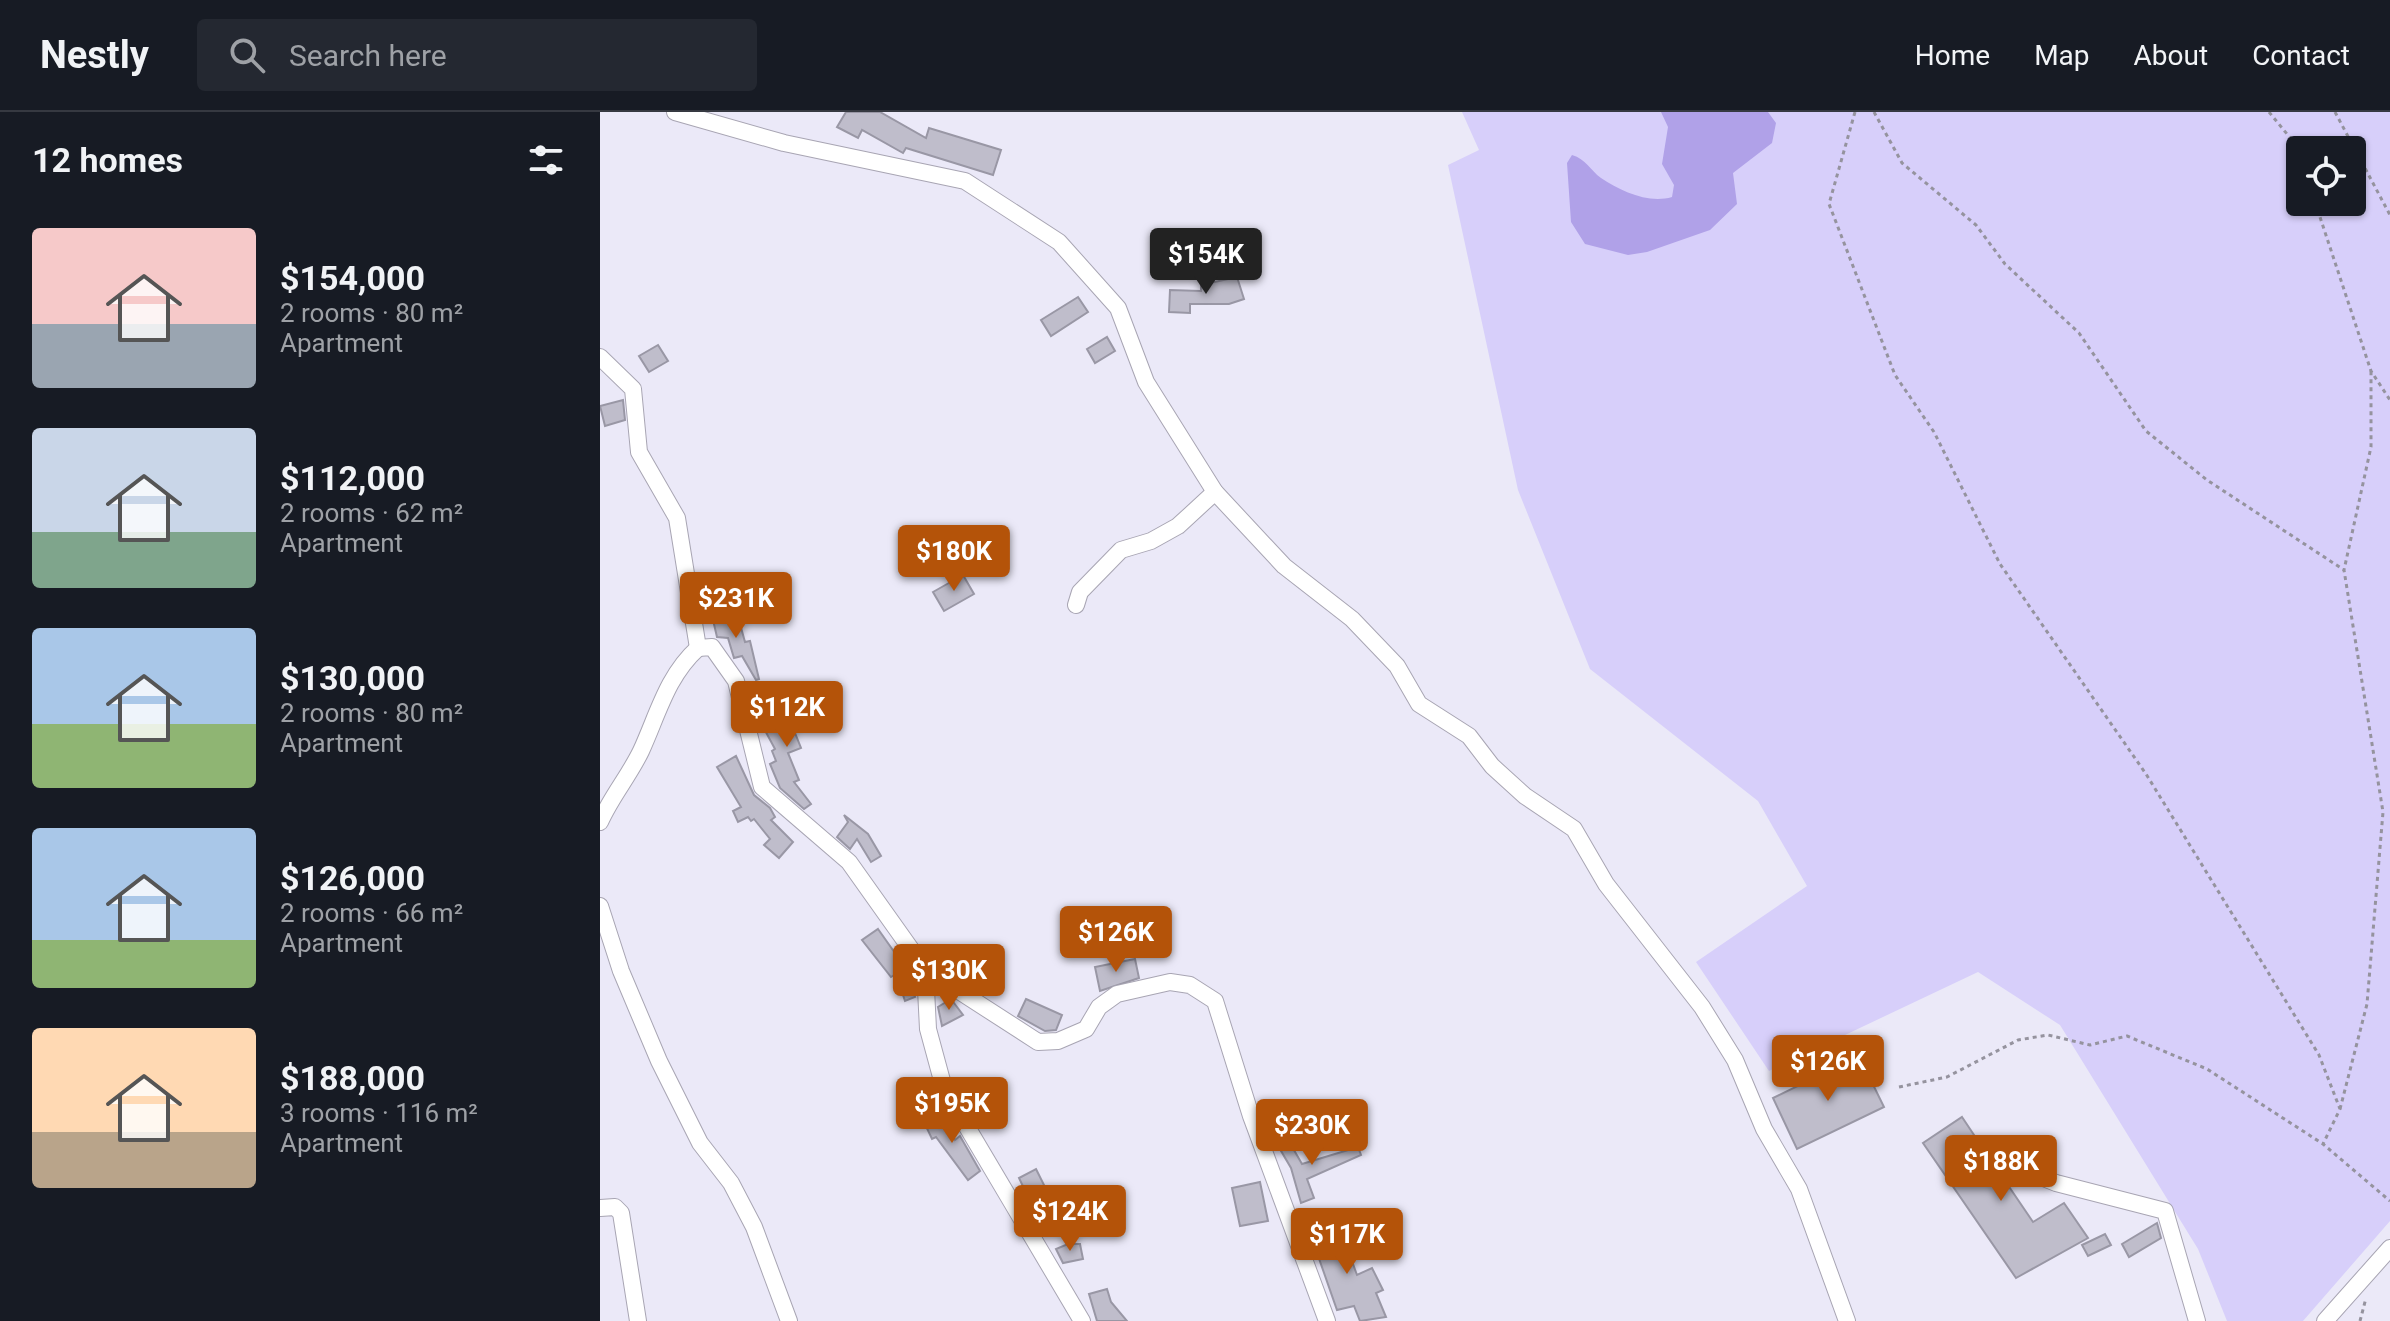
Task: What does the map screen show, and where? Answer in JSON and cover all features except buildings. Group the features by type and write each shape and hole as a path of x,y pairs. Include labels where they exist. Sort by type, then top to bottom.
{"street":[{"path":"675,112 784,143 965,181 1059,242 1118,308 1146,382 1215,492 1284,566 1352,619 1397,666 1419,704 1469,736 1492,766 1525,796 1574,829 1606,884 1686,985 1735,1060 1764,1129 1799,1189 1847,1321"},
{"path":"600,357 633,389 639,452 677,518 698,648"},
{"path":"1076,605 1080,592 1121,550 1151,541 1178,526 1215,492"},
{"path":"600,822 641,751 660,700 686,659 698,648 712,647 736,681 762,787 849,862 925,969 1038,1042 1058,1041 1086,1029 1099,1007 1117,994 1170,982 1190,985 1215,1001 1251,1116 1327,1321"},
{"path":"600,906 621,971 659,1061 700,1143 731,1183 754,1227 789,1321"},
{"path":"925,969 928,1029 944,1088 1082,1321"},
{"path":"2001,1161 2056,1183 2165,1211 2197,1321"},
{"path":"600,1208 615,1207 621,1213 638,1321"},
{"path":"2325,1321 2390,1248"}],"path":[{"path":"1855,112 1829,204 1895,375 1934,432 2000,564 2146,774 2319,1055 2340,1109"},
{"path":"1874,112 1902,163 1976,225 2005,264 2079,333 2146,431 2207,480 2344,570"},
{"path":"2269,112 2289,136"},
{"path":"2335,112 2390,215"},
{"path":"2320,216 2371,371 2390,400"},
{"path":"2323,1144 2340,1109 2367,1004 2383,812 2344,570 2371,447 2371,371"},
{"path":"1899,1087 1947,1077 2018,1040 2048,1035 2090,1045 2127,1036 2207,1069 2323,1144 2390,1201"}],"shaded area":[{"path":"1462,112 2390,112 2390,1221 2303,1321 2227,1321 2198,1249 2060,1025 1978,972 1769,1071 1696,962 1807,886 1758,801 1590,669 1518,490 1448,165 1479,150"},
{"path":"1661,112 1768,112 1776,123 1772,143 1733,173 1737,204 1710,230 1647,252 1628,255 1585,244 1571,222 1567,163 1572,155 1577,157 1601,178 1635,195 1654,199 1672,197 1674,185 1662,164 1668,127"}]}
